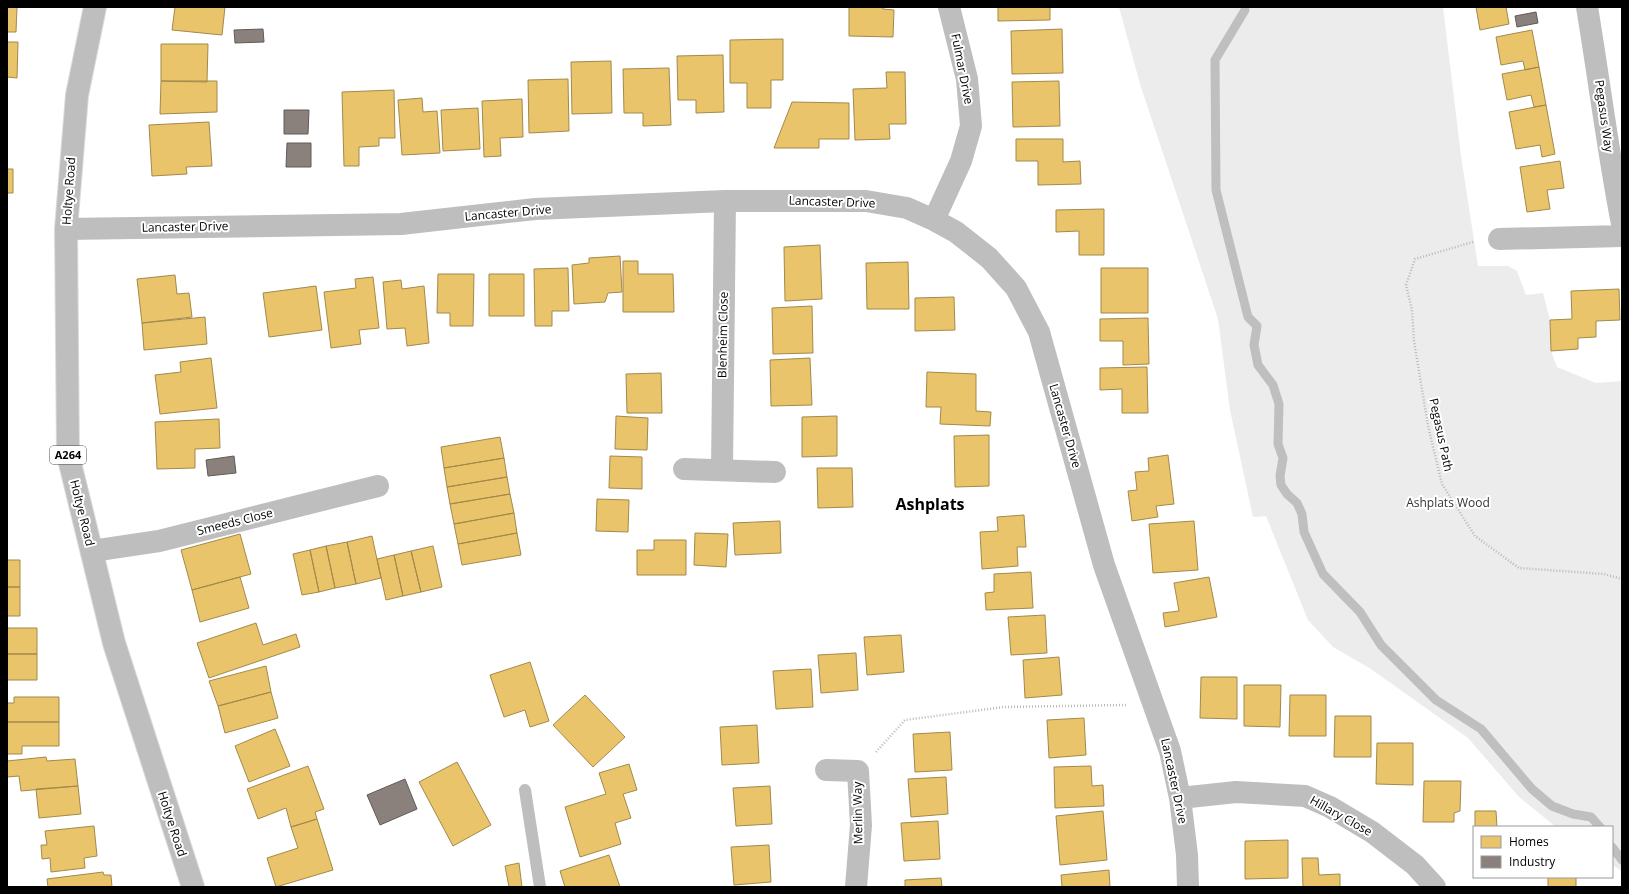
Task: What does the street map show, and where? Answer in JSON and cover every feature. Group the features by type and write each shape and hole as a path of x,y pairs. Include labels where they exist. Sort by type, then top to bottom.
{"street":[{"name":"Holtye Road","path":"95,7 77,95 66,229 68,455 114,643 192,887"},
{"name":"Fulmar Drive","path":"934,220 961,161 971,126 967,79 949,7"},
{"name":"Pegasus Way","path":"1586,7 1597,66 1611,166 1622,224"},
{"name":"Lancaster Drive","path":"66,229 401,224 535,209 725,201 866,201 907,208 956,232 989,258 1016,288 1039,332 1104,565 1155,705 1170,751 1180,798 1187,855 1188,887"},
{"name":"Blenheim Close","path":"722,470 725,201"},
{"path":"1499,239 1622,236"},
{"path":"684,469 775,472"},
{"name":"Smeeds Close","path":"92,551 159,541 378,486"},
{"name":"Merlin Way","path":"826,770 858,771 861,826 856,887"},
{"name":"Hillary Close","path":"1180,798 1236,792 1305,796 1330,807 1372,832 1415,865 1435,887"}],"lane":[{"path":"525,790 540,887"}],"path":[{"name":"Pegasus Path","path":"1499,239 1475,241 1415,259 1406,285 1412,310 1414,341 1428,426 1442,484 1475,536 1519,568 1604,574 1622,579"},
{"path":"858,771 905,720 1004,707 1155,705"}],"green space":[{"name":"Ashplats Wood","path":"1119,7 1443,7 1461,156 1478,266 1508,266 1517,271 1526,295 1543,293 1550,320 1551,351 1557,367 1596,383 1622,381 1622,871 1613,866 1613,826 1555,826 1519,797 1468,738 1371,669 1333,647 1308,620 1266,516 1253,517 1230,410 1218,319 1140,84"}],"building: Homes":[{"path":"7,7 17,7 16,32 7,32"},
{"path":"175,7 225,7 222,35 172,30"},
{"path":"849,7 883,7 883,9 894,10 893,37 849,36"},
{"path":"998,7 1050,7 1050,20 998,21"},
{"path":"1476,7 1506,7 1509,24 1480,30"},
{"path":"1062,29 1063,73 1012,74 1011,31"},
{"path":"1532,30 1539,67 1525,70 1523,61 1501,65 1496,37"},
{"path":"783,39 783,80 771,80 771,108 747,108 747,83 730,83 730,40"},
{"path":"7,42 18,42 17,78 7,77"},
{"path":"161,44 208,44 207,82 161,81"},
{"path":"723,55 724,112 696,113 696,100 678,100 677,56"},
{"path":"611,61 612,113 572,114 571,62"},
{"path":"1539,67 1546,105 1534,107 1531,95 1507,100 1502,74"},
{"path":"669,68 671,125 643,126 643,113 624,113 623,69"},
{"path":"886,72 905,72 906,124 889,124 890,139 855,140 853,89 887,88"},
{"path":"568,79 569,131 529,133 528,80"},
{"path":"161,81 217,81 217,112 160,114"},
{"path":"1059,81 1060,126 1013,127 1012,82"},
{"path":"394,90 395,138 379,138 379,146 359,147 359,166 344,166 342,92"},
{"path":"422,98 423,112 437,111 440,153 402,155 398,100"},
{"path":"522,99 523,137 500,138 501,156 484,157 482,101"},
{"path":"792,102 849,103 849,139 819,139 819,148 774,148"},
{"path":"1546,105 1555,154 1542,157 1540,145 1516,149 1509,112"},
{"path":"478,108 480,149 443,151 441,110"},
{"path":"209,122 212,166 186,167 187,174 152,176 149,125"},
{"path":"1016,139 1063,139 1063,162 1080,161 1081,184 1038,185 1038,161 1016,161"},
{"path":"1560,161 1564,188 1547,190 1550,209 1527,212 1520,167"},
{"path":"7,169 13,169 13,193 7,193"},
{"path":"1104,209 1104,255 1079,255 1079,231 1056,232 1056,210"},
{"path":"820,245 822,299 785,301 784,247"},
{"path":"620,256 622,292 608,293 605,302 574,304 572,265 589,263 589,258"},
{"path":"623,261 638,261 638,274 673,274 674,312 623,312"},
{"path":"908,262 909,309 867,309 866,263"},
{"path":"568,268 569,311 552,311 552,326 535,326 534,269"},
{"path":"1101,268 1148,268 1148,313 1101,313"},
{"path":"438,274 474,274 473,326 450,326 450,313 437,313"},
{"path":"489,274 524,274 524,316 489,316"},
{"path":"175,275 177,294 189,293 192,317 142,323 137,279"},
{"path":"373,277 379,328 359,330 361,344 331,348 324,292 356,288 355,279"},
{"path":"401,280 402,289 424,286 429,343 407,346 405,328 387,329 383,282"},
{"path":"316,286 322,330 269,337 263,293"},
{"path":"1619,289 1620,320 1596,321 1596,337 1578,338 1578,349 1551,351 1550,320 1572,319 1571,291"},
{"path":"954,297 955,330 915,331 915,298"},
{"path":"812,306 813,353 773,354 772,308"},
{"path":"205,317 207,344 144,350 142,323"},
{"path":"1148,318 1149,364 1123,365 1123,341 1100,341 1100,319"},
{"path":"211,358 217,408 160,414 155,375 181,372 180,362"},
{"path":"810,358 812,405 771,406 770,360"},
{"path":"1147,367 1148,413 1122,413 1122,389 1100,390 1100,368"},
{"path":"927,372 976,374 976,411 991,412 990,426 940,424 941,407 926,407"},
{"path":"661,373 662,413 627,413 626,374"},
{"path":"616,416 648,418 647,450 615,449"},
{"path":"837,416 837,456 802,457 802,417"},
{"path":"219,419 220,448 195,449 195,468 157,469 155,422"},
{"path":"989,435 989,486 955,487 954,436"},
{"path":"500,437 504,458 444,468 441,447"},
{"path":"1168,455 1174,504 1156,506 1158,517 1132,521 1128,491 1137,490 1135,472 1149,471 1148,458"},
{"path":"610,456 642,457 642,489 609,488"},
{"path":"504,458 507,477 447,487 444,468"},
{"path":"817,468 852,468 853,507 818,508"},
{"path":"507,477 510,494 450,504 447,487"},
{"path":"510,494 514,513 454,524 450,504"},
{"path":"597,499 629,500 628,532 596,531"},
{"path":"514,513 517,533 458,544 454,524"},
{"path":"1024,515 1026,547 1017,547 1018,566 982,569 980,532 998,531 997,517"},
{"path":"780,521 781,553 735,555 733,523"},
{"path":"1194,521 1198,570 1153,573 1149,524"},
{"path":"517,533 521,555 462,565 458,544"},
{"path":"695,533 728,534 726,567 694,565"},
{"path":"240,534 251,574 192,590 181,550"},
{"path":"372,536 381,578 356,584 347,542"},
{"path":"654,540 686,540 686,575 637,575 637,550 654,550"},
{"path":"347,542 356,584 335,588 326,546"},
{"path":"326,546 335,588 319,592 310,550"},
{"path":"433,546 442,587 421,592 411,551"},
{"path":"310,550 319,592 302,595 293,554"},
{"path":"411,551 421,592 403,596 394,555"},
{"path":"394,555 403,596 386,600 377,559"},
{"path":"7,560 20,560 20,587 7,587"},
{"path":"1031,572 1033,608 986,610 985,593 994,592 994,574"},
{"path":"240,577 249,608 200,622 192,590"},
{"path":"1209,577 1217,617 1165,627 1163,613 1179,611 1174,583"},
{"path":"7,587 20,587 20,616 7,616"},
{"path":"1045,615 1047,653 1011,655 1008,617"},
{"path":"256,623 263,645 296,634 300,647 209,678 197,643"},
{"path":"7,628 37,628 37,654 7,654"},
{"path":"901,635 904,672 867,675 864,637"},
{"path":"856,653 858,690 821,693 818,655"},
{"path":"7,654 37,654 37,680 7,680"},
{"path":"1059,657 1062,695 1025,698 1023,660"},
{"path":"530,662 549,721 530,727 525,710 504,717 490,675"},
{"path":"266,666 271,692 218,706 209,681"},
{"path":"811,669 813,707 776,709 773,671"},
{"path":"1201,677 1237,677 1237,719 1200,718"},
{"path":"1244,685 1281,685 1280,727 1244,726"},
{"path":"271,692 278,718 225,733 218,706"},
{"path":"585,695 625,737 593,767 553,725"},
{"path":"1290,695 1326,695 1326,736 1289,736"},
{"path":"14,697 59,697 59,722 7,722 7,703 14,703"},
{"path":"1335,716 1371,716 1371,757 1334,757"},
{"path":"1084,718 1086,755 1049,758 1047,720"},
{"path":"7,722 59,722 59,746 22,746 22,754 7,754"},
{"path":"757,725 759,763 722,765 720,727"},
{"path":"275,729 290,766 249,782 235,746"},
{"path":"950,732 952,770 915,772 913,734"},
{"path":"1377,743 1413,743 1413,785 1376,784"},
{"path":"46,757 47,761 75,759 78,786 21,791 19,776 7,777 7,761"},
{"path":"457,762 491,825 453,846 419,782"},
{"path":"629,764 637,790 623,794 631,818 615,823 621,844 580,857 565,807 606,794 599,773"},
{"path":"308,766 324,809 315,812 317,819 291,827 286,808 258,819 247,789"},
{"path":"1091,766 1092,786 1103,785 1104,806 1055,808 1054,767"},
{"path":"946,777 948,814 911,817 908,779"},
{"path":"1424,781 1461,781 1460,811 1454,813 1454,822 1423,822"},
{"path":"78,786 81,814 39,818 36,789"},
{"path":"770,786 772,824 736,826 733,788"},
{"path":"1103,811 1107,860 1060,865 1056,816"},
{"path":"1475,811 1496,811 1497,826 1475,826"},
{"path":"317,819 333,870 276,887 267,858 298,848 291,827"},
{"path":"938,821 940,859 904,861 901,823"},
{"path":"94,826 97,856 84,858 85,868 51,872 50,858 42,859 41,845 47,845 45,831"},
{"path":"1288,840 1288,878 1245,879 1245,841"},
{"path":"769,845 771,882 734,885 731,847"},
{"path":"609,855 620,887 565,887 560,871"},
{"path":"1302,858 1318,858 1319,875 1340,874 1340,887 1303,887"},
{"path":"519,863 522,887 509,887 505,866"},
{"path":"1109,870 1110,887 1062,887 1061,875"},
{"path":"103,872 104,875 111,875 112,887 48,887 47,879"},
{"path":"941,878 942,887 905,887 905,880"},
{"path":"1548,878 1576,878 1576,887 1548,887"}],"building: Industry":[{"path":"1536,12 1538,23 1517,27 1515,16"},
{"path":"263,29 264,42 235,43 234,30"},
{"path":"284,110 309,110 308,134 284,134"},
{"path":"287,143 311,143 311,167 286,167"},
{"path":"234,456 236,473 208,476 206,460"},
{"path":"405,779 417,809 380,825 367,795"}],"waterway":[{"path":"1245,10 1215,60 1216,190 1248,317 1257,326 1254,345 1258,365 1273,385 1279,404 1278,444 1283,458 1280,476 1281,485 1287,494 1297,503 1302,514 1304,532 1323,574 1360,612 1381,645 1436,700 1481,729 1532,789 1552,806 1573,814 1591,817 1599,826"},
{"path":"1613,848 1622,860"}],"district":[{"name":"Ashplats","path":"930,504"}]}
